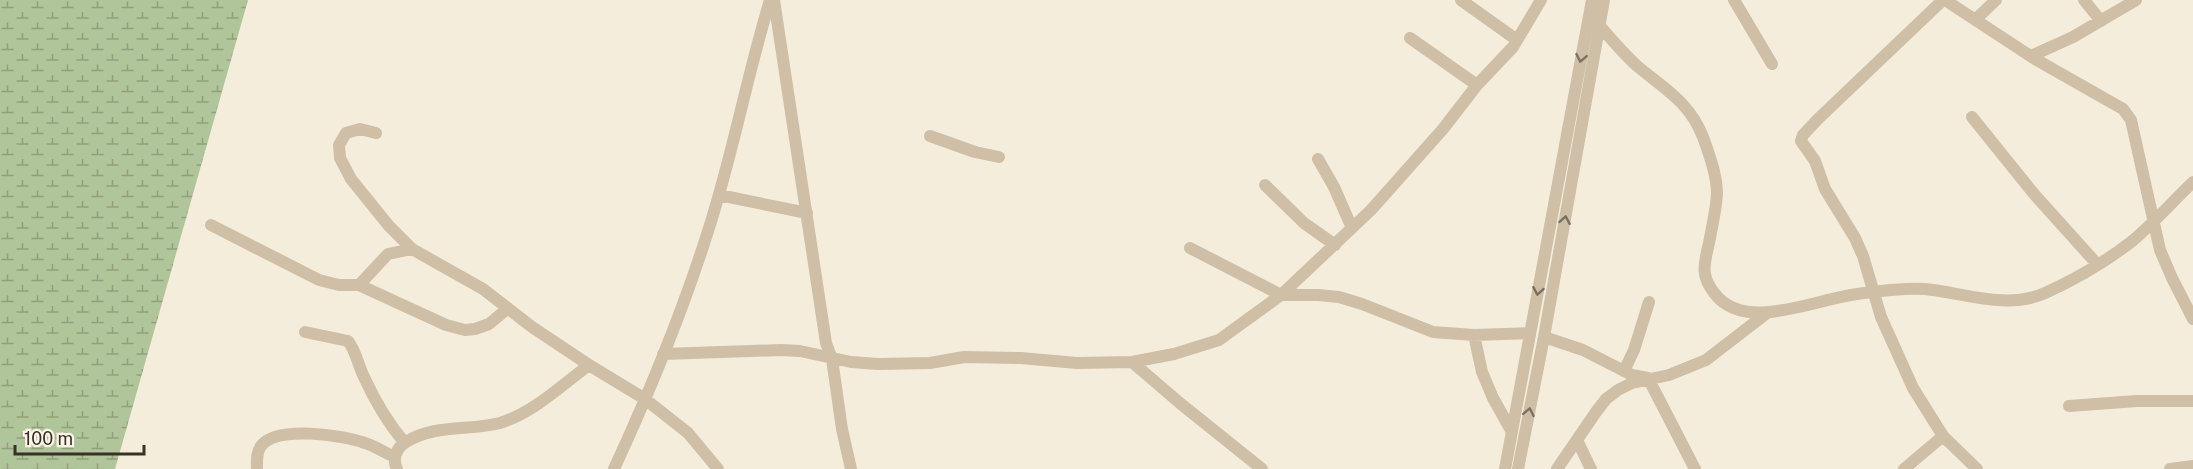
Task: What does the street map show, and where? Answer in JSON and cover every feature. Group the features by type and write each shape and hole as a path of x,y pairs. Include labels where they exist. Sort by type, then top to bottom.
{"street":[{"path":"614,469 679,317 719,195 770,0"},
{"path":"774,0 826,343 832,359 842,429 851,469"},
{"path":"1461,0 1517,40"},
{"path":"663,354 782,350 878,364 930,363 963,357 1021,358 1077,363 1132,362 1174,354 1219,340 1281,295 1371,210 1436,137 1477,85 1513,47 1541,0"},
{"path":"1505,469 1592,0"},
{"path":"1518,469 1604,0"},
{"path":"1734,0 1772,64"},
{"path":"1977,469 1943,436 1913,388 1881,317 1875,293 1855,238 1825,189 1815,160 1801,141 1803,135 1818,119 1944,0 2031,56 2123,109 2131,120 2160,250 2193,319"},
{"path":"1976,19 1996,0"},
{"path":"2084,0 2101,21"},
{"path":"2031,56 2101,21 2136,0"},
{"path":"1599,25 1638,66 1674,94 1694,117 1711,161 1717,191 1704,258 1706,279 1716,296 1742,312 1767,313 1844,296 1907,288 2018,302 2044,294 2097,264 2131,241 2193,182"},
{"path":"1410,38 1477,85"},
{"path":"1972,117 2034,194 2097,264"},
{"path":"376,133 360,129 346,133 339,145 340,158 351,179 393,230 412,249 483,289 589,365 645,399 688,433 718,469"},
{"path":"930,136 999,158"},
{"path":"1318,159 1334,187 1352,228"},
{"path":"1265,185 1304,223 1335,245"},
{"path":"719,195 807,213"},
{"path":"211,225 319,280 339,285 359,285 446,325 465,330 489,324 508,308"},
{"path":"359,285 388,254 393,230"},
{"path":"1190,248 1281,295 1339,297 1433,332 1474,335 1530,333"},
{"path":"388,254 412,249"},
{"path":"1624,371 1634,351 1649,302"},
{"path":"1557,469 1606,399 1632,383 1669,375 1706,360 1767,313"},
{"path":"306,332 348,342 352,346 359,367 380,411 404,442"},
{"path":"1474,335 1482,372 1512,432"},
{"path":"1544,337 1583,350 1624,371 1648,378 1695,469"},
{"path":"1132,362 1180,404 1262,469"},
{"path":"257,469 257,454 264,443 269,439 301,433 341,436 366,443 396,463 397,450 404,442 435,431 500,423 523,413 589,365"},
{"path":"2069,406 2137,401 2193,401"},
{"path":"1904,469 1943,436"},
{"path":"1577,440 1592,469"},
{"path":"2170,469 2193,465"}],"green space":[{"path":"0,0 248,0 115,469 0,469"}]}
